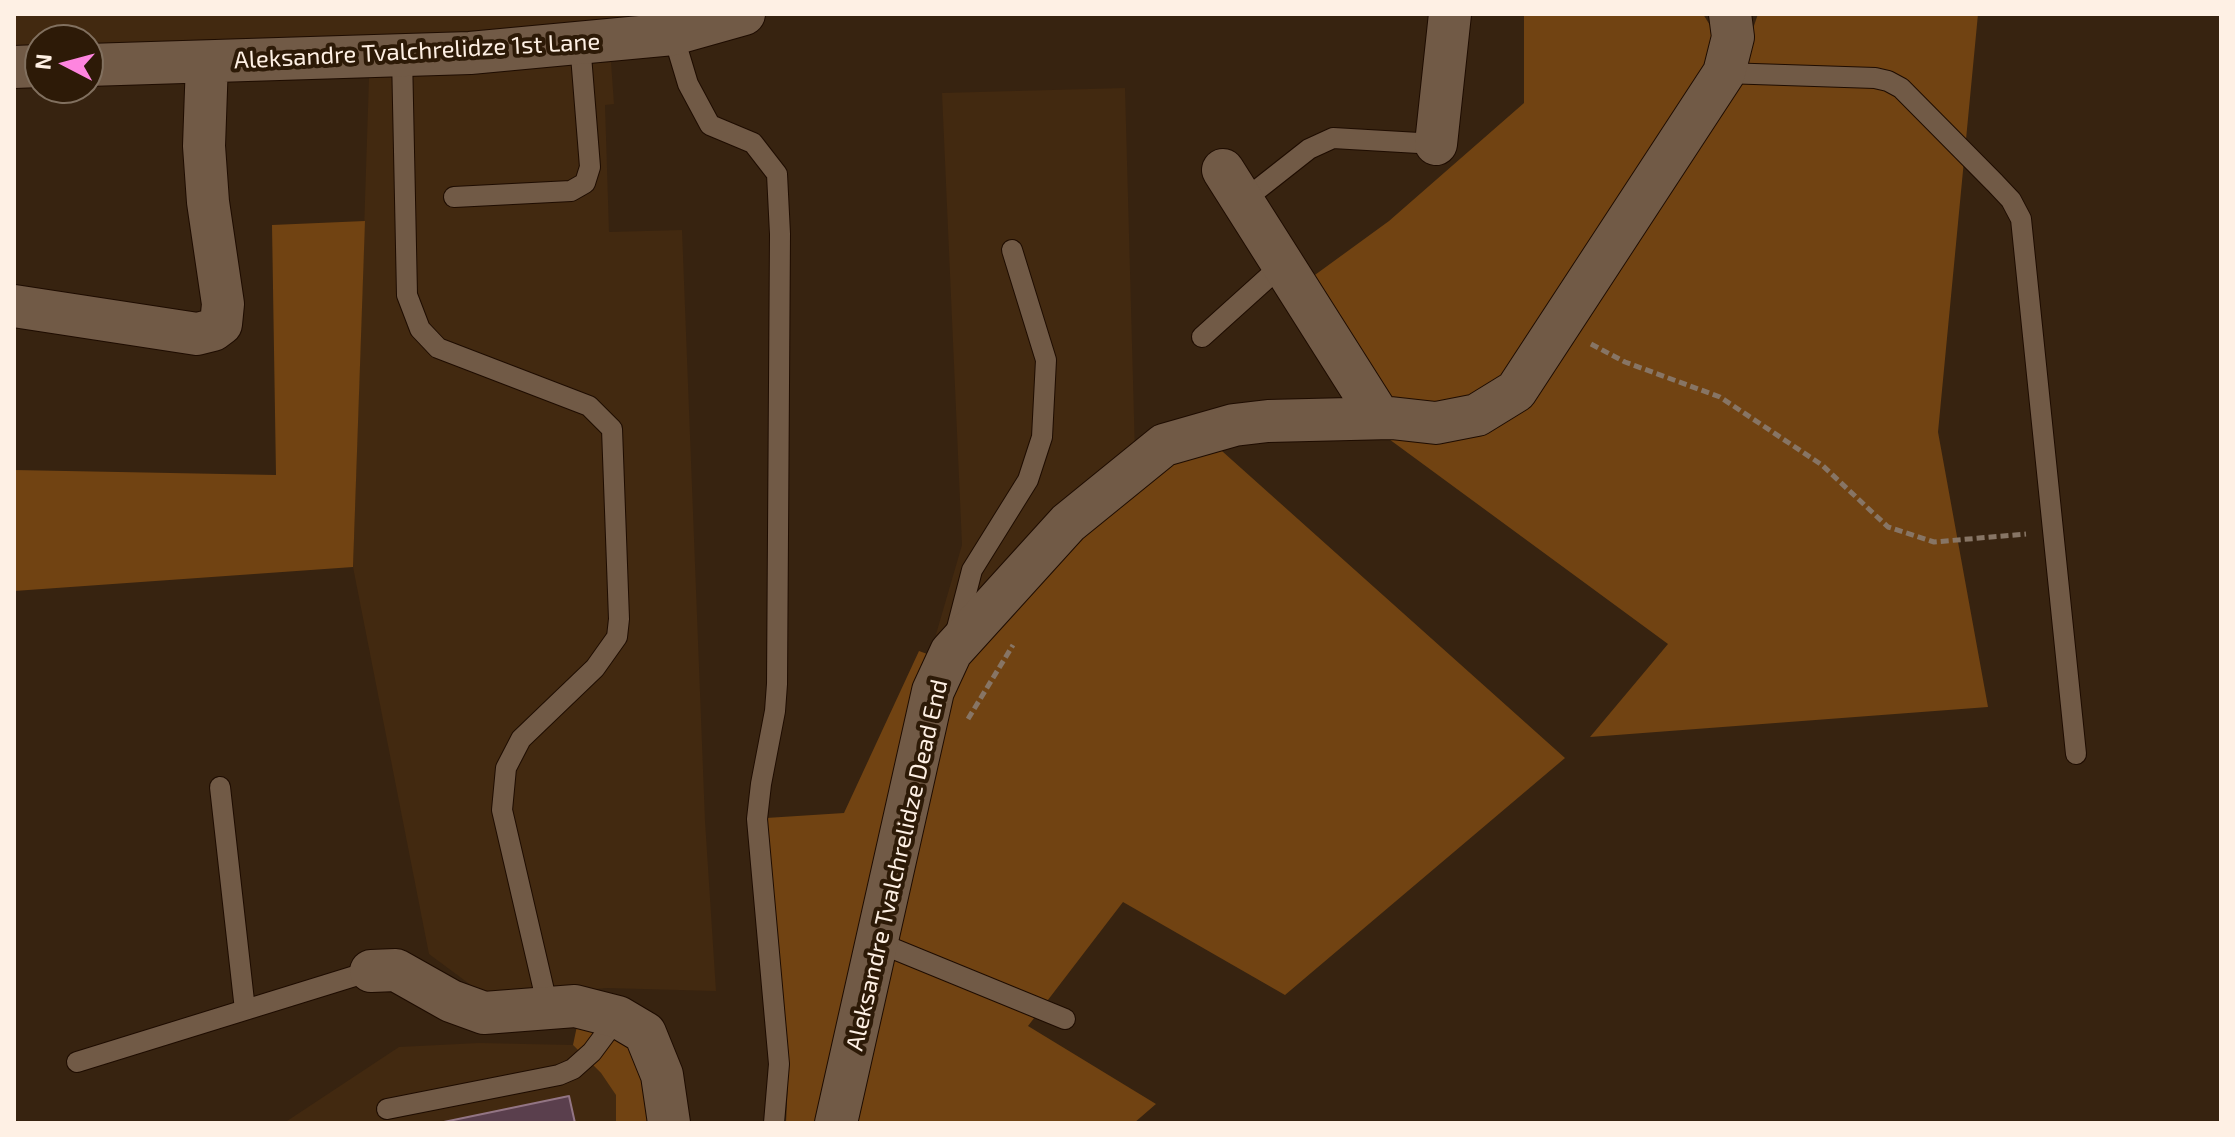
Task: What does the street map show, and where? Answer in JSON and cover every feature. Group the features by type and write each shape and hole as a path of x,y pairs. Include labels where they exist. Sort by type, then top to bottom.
{"street":[{"name":"Aleksandre Tvalchrelidze 1st Lane","path":"104,65 470,53 673,34 744,14"},
{"path":"1436,144 1450,14"},
{"name":"Aleksandre Tvalchrelidze Dead End","path":"836,1123 933,691 951,652 1068,523 1164,445 1234,425 1268,421 1380,418 1436,423 1477,415 1516,391 1724,73 1733,37 1730,14"},
{"path":"14,306 197,334 213,330 221,324 223,304 208,202 204,146 207,62"},
{"path":"1233,186 1380,418"},
{"path":"371,971 396,970 451,1001 484,1013 575,1006 618,1017 645,1033 662,1075 669,1123"}],"lane":[{"path":"673,34 688,84 710,125 753,143 777,174 780,234 777,684 757,819 779,1064 774,1123"},
{"path":"454,197 571,191 585,183 590,167 580,43"},
{"path":"402,55 407,295 420,329 438,348 589,406 612,429 619,619 617,637 595,668 521,739 506,768 502,810 548,1008"},
{"path":"1724,73 1888,81 1901,88 2011,200 2021,219 2076,754"},
{"path":"1233,186 1333,138 1436,144"},
{"path":"951,652 972,570 1028,480 1042,437 1046,360 1012,250"},
{"path":"1202,337 1283,264"},
{"path":"220,787 245,1010"},
{"path":"877,942 1065,1019"},
{"path":"77,1062 371,971"},
{"path":"387,1109 559,1075 573,1069 592,1052 618,1017"}],"path":[{"path":"1558,327 1625,362 1720,397 1822,465 1888,527 1934,542 2054,531"}],"shaded area":[{"path":"14,14 708,14 683,24 104,46 104,24 24,24 24,48 14,48"},
{"path":"1524,14 1703,14 1716,35 1716,66 1506,383 1469,405 1390,410 1308,280 1389,221 1524,103"},
{"path":"1758,14 1978,14 1938,432 1988,707 1590,737 1668,644 1378,431 1460,431 1742,61"},
{"path":"611,62 614,104 605,105 609,232 682,230 705,821 716,991 606,988 491,1000 429,954 353,567 369,78"},
{"path":"1125,88 1135,454 930,655 962,545 942,93"},
{"path":"365,221 353,567 14,591 14,470 276,475 272,225"},
{"path":"1213,443 1565,758 1285,995 1123,902 1028,1026 1156,1104 1134,1123 849,1123 959,662 1154,465"},
{"path":"919,651 930,655 823,1123 786,1123 789,1059 766,818 844,813"},
{"path":"577,1026 633,1041 660,1123 616,1123 616,1095 601,1073 573,1045"},
{"path":"479,1043 573,1045 601,1073 617,1095 616,1123 284,1123 399,1047"}],"building":[{"path":"569,1096 575,1123 439,1123"}]}
